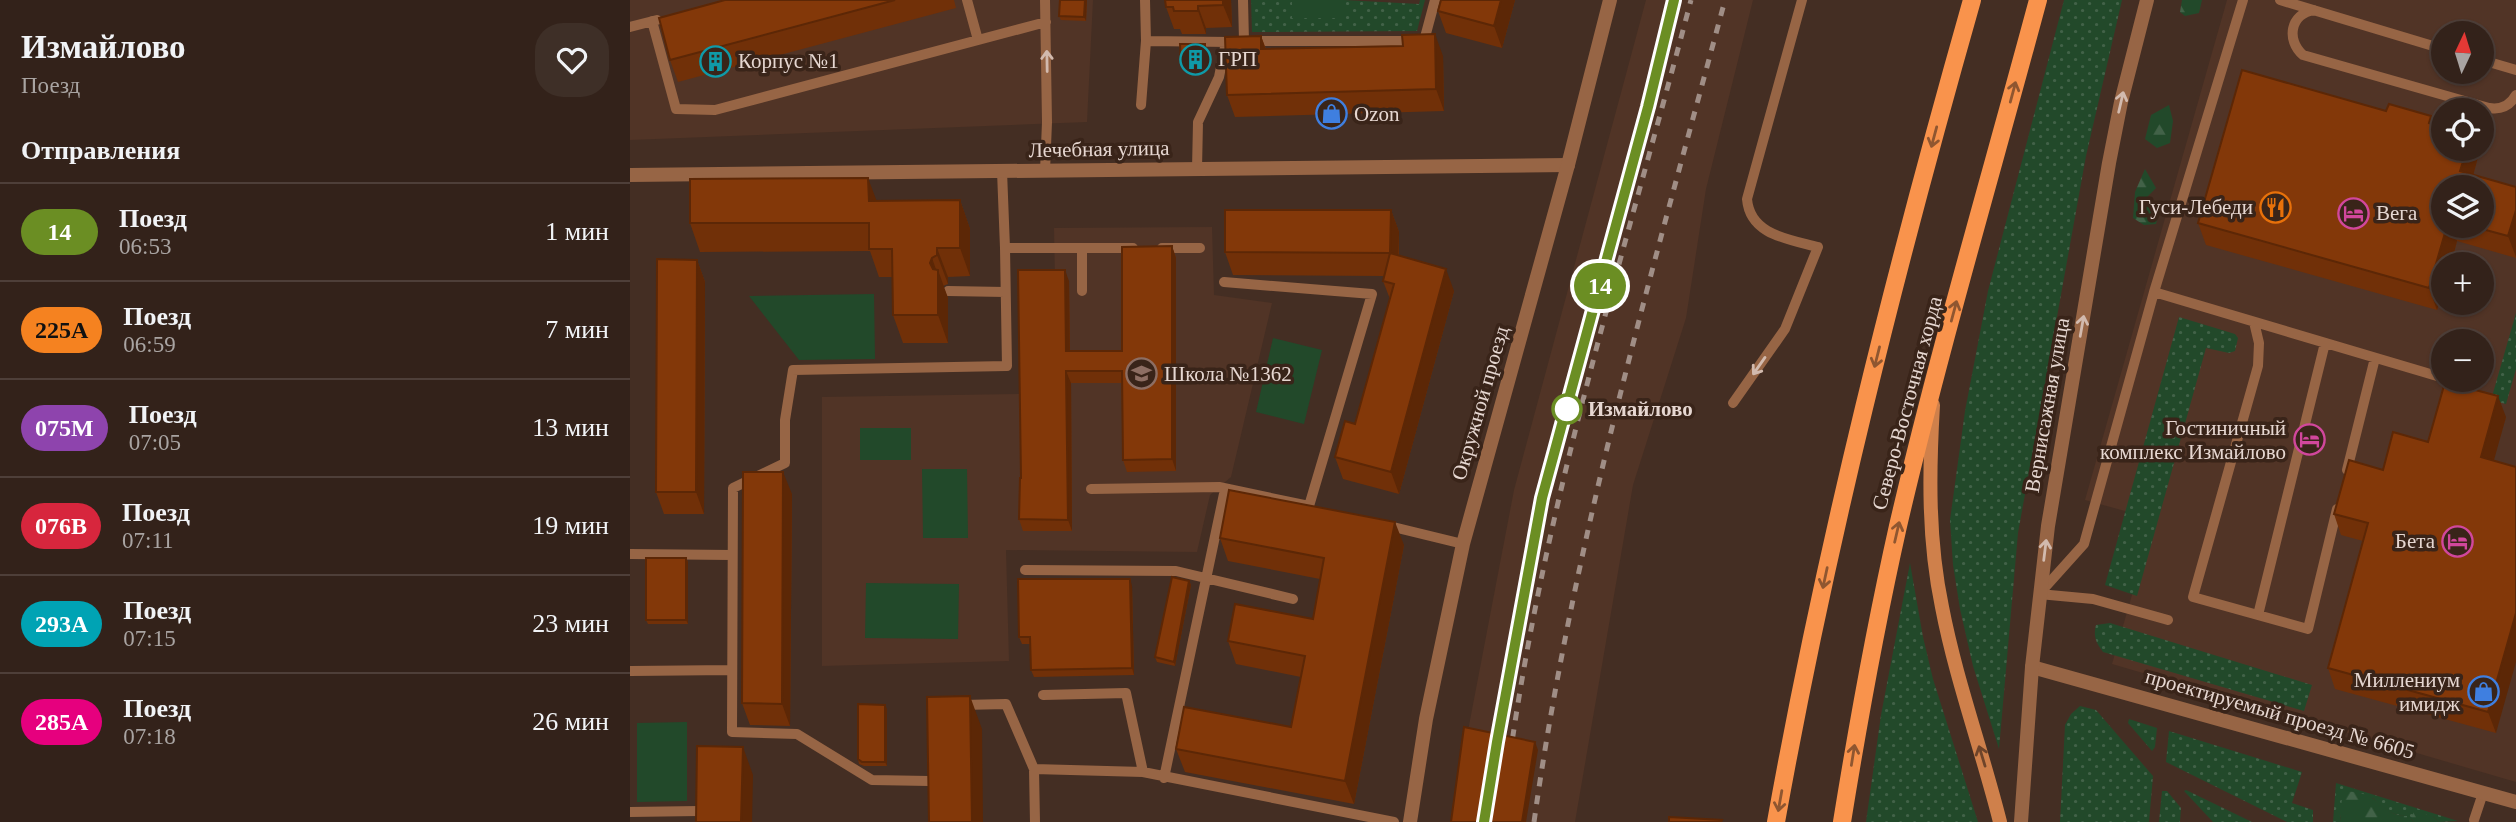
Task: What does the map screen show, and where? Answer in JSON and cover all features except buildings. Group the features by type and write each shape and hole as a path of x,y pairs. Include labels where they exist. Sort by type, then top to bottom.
{"main road":[{"name":"Северо-Восточная хорда","path":"1776,822 1801,684 1841,503 1890,300 1972,0"},
{"name":"Северо-Восточная хорда","path":"1842,822 1864,690 1898,526 2038,0"},
{"path":"1934,384 1929,478 1931,537 1941,605 1957,672 2000,822"}],"street":[{"name":"Окружной проезд","path":"1410,822 1429,707 1463,544 1569,164 1610,0"},
{"name":"Вернисажная улица","path":"2021,822 2032,667 2048,526 2109,163 2121,102 2147,0"},
{"name":"Лечебная улица","path":"630,175 1569,164"},
{"name":"проектируемый проезд № 6605","path":"2032,667 2516,802"}],"lane":[{"path":"967,0 978,40"},
{"path":"1045,0 1045,171"},
{"path":"1141,105 1146,41 1145,0"},
{"path":"1243,0 1244,41"},
{"path":"1146,41 1424,41 1435,0"},
{"path":"1734,403 1785,329 1818,247 1777,237 1756,223 1748,213 1746,199 1802,0"},
{"path":"2039,594 2084,544 2154,292 2243,0"},
{"path":"2280,0 2431,45"},
{"path":"2314,10 2302,15 2293,27 2293,43 2304,55 2489,108 2504,108 2516,95"},
{"path":"630,27 665,18"},
{"path":"652,21 676,109 715,110 1046,22"},
{"path":"1197,169 1198,122 1219,77 1226,42"},
{"path":"2494,64 2510,70 2516,79"},
{"path":"2503,67 2516,70"},
{"path":"929,781 872,780 797,734 732,732 733,488 785,463 785,421 793,370 1007,366 1002,171"},
{"path":"1005,248 1200,248"},
{"path":"1082,249 1082,291"},
{"path":"1224,282 1372,294 1309,506"},
{"path":"948,291 1005,292"},
{"path":"2154,292 2431,374"},
{"path":"2254,322 2259,343 2258,366 2193,597 2308,629 2341,494"},
{"path":"2258,615 2325,343"},
{"path":"2345,480 2375,358"},
{"path":"1091,489 1224,489 1321,509"},
{"path":"1164,778 1224,489"},
{"path":"1370,521 1463,544"},
{"path":"630,554 732,555"},
{"path":"1025,570 1176,571 1293,599"},
{"path":"2039,594 2093,599 2168,620"},
{"path":"630,671 732,670"},
{"path":"1043,695 1126,693 1143,772"},
{"path":"954,705 1006,704 1034,769 1035,822"},
{"path":"1178,708 1191,710"},
{"path":"929,768 929,794"},
{"path":"1034,769 1143,772 1394,822"},
{"path":"2474,820 2483,793"},
{"path":"630,812 699,811"}],"shaded area":[{"path":"630,0 1093,0 1087,122 630,140"},
{"path":"1646,0 1753,0 1706,189 1686,318 1633,485 1575,822 1455,822 1467,736 1514,490"},
{"name":"Гостиничный комплекс Измайлово","path":"2227,0 2516,0 2516,782 2112,664 2154,519 2085,500"},
{"path":"1212,227 1214,295 1272,303 1231,477 1210,495 1197,552 1006,550 1009,661 822,666 822,397 1024,394 1055,281 1054,228"}],"green space":[{"path":"1251,0 1292,0 1292,18 1344,18 1344,0 1419,4 1420,0 1425,0 1417,31 1252,32"},
{"path":"1292,0 1344,0 1344,18 1292,18"},
{"path":"2064,0 2122,0 2086,156 2018,533 1999,749 1973,666 1960,609 1950,520 1965,411 1988,291"},
{"path":"2182,0 2202,0 2199,13 2185,16 2180,12"},
{"path":"2169,105 2173,121 2170,143 2157,148 2145,139 2151,115"},
{"path":"2145,169 2156,188 2147,197 2160,208 2156,224 2144,225 2133,218 2135,192"},
{"path":"874,294 875,359 799,360 749,296"},
{"path":"2516,313 2516,369 2506,404 2491,400"},
{"path":"2179,317 2235,334 2238,338 2235,351 2229,353 2206,348 2137,596 2105,585"},
{"path":"1273,338 1322,350 1304,424 1256,412"},
{"path":"860,428 911,428 911,460 860,460"},
{"path":"922,469 967,469 968,538 923,538"},
{"path":"1910,563 1933,679 1978,822 1866,822 1881,715"},
{"path":"866,583 959,584 958,639 865,638"},
{"path":"2110,623 2312,685 2304,711 2103,652 2096,639 2096,625"},
{"path":"2080,706 2096,710 2153,776 2149,822 2060,822 2065,725 2071,714"},
{"path":"2129,719 2157,728 2152,751 2128,723"},
{"path":"687,722 687,801 637,802 637,723"},
{"path":"2169,731 2302,772 2292,803 2313,810 2313,822 2287,822 2166,762"},
{"path":"2336,783 2458,821 2439,822 2433,816 2407,822 2406,816 2388,811 2373,798 2340,814 2341,822 2333,822"},
{"path":"2162,791 2167,791 2181,808 2180,822 2159,822"},
{"path":"2184,791 2252,822 2213,822"},
{"path":"2343,791 2369,796 2391,812 2407,816 2407,822 2341,822"},
{"path":"2414,811 2433,816 2439,822 2414,822 2411,819"}],"railway":[{"path":"1495,752 1543,498 1674,0"},
{"path":"1510,756 1525,660 1566,470 1691,0"},
{"path":"1534,822 1550,718 1592,511 1643,306 1725,0"}],"train":[{"name":"14","path":"1484,822 1542,498 1648,107 1674,0"}],"place":[{"name":"ГРП","path":"1195,59"},
{"name":"Корпус №1","path":"715,61"},
{"name":"Ozon","path":"1331,114"},
{"name":"Гуси-Лебеди","path":"2276,207"},
{"name":"Вега","path":"2353,213"},
{"name":"Школа №1362","path":"1141,374"},
{"name":"Измайлово","path":"1567,409"},
{"name":"Гостиничный комплекс Измайлово","path":"2309,440"},
{"name":"Бета","path":"2458,541"},
{"name":"Миллениум имидж","path":"2483,692"}]}
